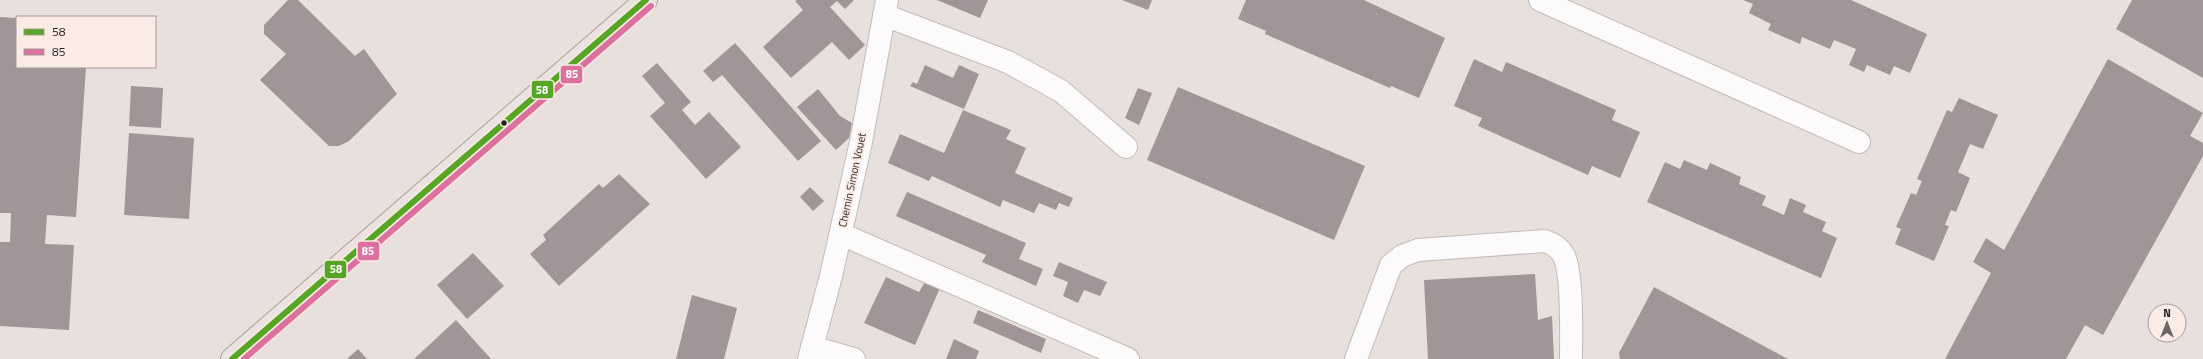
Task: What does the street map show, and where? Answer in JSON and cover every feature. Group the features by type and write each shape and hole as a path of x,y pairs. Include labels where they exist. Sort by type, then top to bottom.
{"main road":[{"path":"232,359 646,0"}],"street":[{"path":"1540,0 1859,142"},
{"path":"886,7 1014,65 1060,91 1126,147"},
{"name":"Chemin Simon Vouet","path":"810,353 841,234 862,142 886,7"},
{"path":"841,234 1128,359"},
{"path":"1356,359 1391,265 1402,256 1418,250 1545,241 1556,246 1564,257 1570,288 1571,359"},
{"path":"810,353 854,359"}],"building":[{"path":"288,0 298,0 355,56 364,49 397,94 349,141 339,146 329,146 260,80 286,54 264,34 264,25"},
{"path":"854,0 845,9 837,1 830,7 865,45 849,60 832,42 791,78 763,47 803,10 795,1"},
{"path":"937,0 988,0 980,18"},
{"path":"1122,0 1152,0 1148,10"},
{"path":"1246,0 1364,0 1445,38 1419,98 1391,86 1390,88 1265,34 1266,31 1238,19"},
{"path":"1743,0 1851,0 1927,34 1910,73 1894,66 1890,75 1867,65 1864,72 1849,65 1856,49 1834,40 1830,49 1802,37 1800,44 1768,30 1771,24 1749,13 1753,4"},
{"path":"2132,0 2203,0 2203,78 2116,29"},
{"path":"0,17 16,18 16,68 86,68 76,217 47,215 45,244 74,245 69,330 0,326 0,242 10,242 11,213 0,213"},
{"path":"735,43 821,141 798,161 722,75 713,82 703,71"},
{"path":"1474,59 1502,72 1506,62 1616,110 1612,120 1640,132 1620,178 1592,166 1588,175 1478,126 1482,118 1454,106"},
{"path":"2108,59 2203,113 2190,136 2203,143 2203,156 2103,335 2085,325 2066,359 1945,359 1991,273 1973,262 1986,238 2004,250"},
{"path":"657,63 691,102 682,110 695,125 709,112 741,147 706,179 650,116 665,103 642,76"},
{"path":"925,65 953,78 959,65 979,74 964,109 910,86 913,82 917,84"},
{"path":"131,86 163,88 161,128 129,126"},
{"path":"1178,87 1365,166 1334,240 1147,160"},
{"path":"1138,88 1152,93 1139,125 1125,118"},
{"path":"818,89 840,116 852,123 849,138 836,150 797,107"},
{"path":"1959,98 1998,115 1983,149 1970,144 1958,172 1970,178 1956,212 1951,210 1945,225 1949,226 1934,261 1895,244 1901,229 1896,227 1911,193 1916,195 1922,181 1917,179 1947,110 1952,112"},
{"path":"963,110 1011,130 1006,139 1026,148 1015,173 1073,198 1069,207 1059,203 1056,210 1039,203 1034,213 1003,200 1000,207 932,176 929,181 888,163 900,134 944,153"},
{"path":"129,133 194,138 189,219 124,215"},
{"path":"1684,160 1707,170 1710,163 1741,177 1739,184 1766,196 1762,205 1784,215 1790,198 1806,205 1803,212 1826,222 1822,231 1837,238 1821,278 1647,202 1665,162 1680,169"},
{"path":"619,174 650,204 559,286 530,254 546,240 543,235 599,184 603,188"},
{"path":"810,187 824,201 813,211 800,197"},
{"path":"907,192 1026,243 1019,259 1043,269 1036,286 982,262 986,255 896,216"},
{"path":"473,253 504,286 467,319 437,285"},
{"path":"1059,262 1107,282 1100,296 1084,290 1078,303 1063,296 1068,282 1053,276"},
{"path":"1535,274 1538,320 1552,316 1554,359 1428,359 1424,280"},
{"path":"886,277 919,292 925,282 940,288 915,345 864,323"},
{"path":"1654,287 1788,359 1620,359 1619,353"},
{"path":"692,295 737,308 724,359 676,359"},
{"path":"978,310 1046,339 1041,353 973,323"},
{"path":"456,320 491,359 414,359"},
{"path":"954,339 979,351 976,359 946,359"},
{"path":"358,349 367,359 347,359"}],"transit line":[{"name":"58","path":"232,359 646,0"},
{"name":"85","path":"244,359 651,6"}]}
